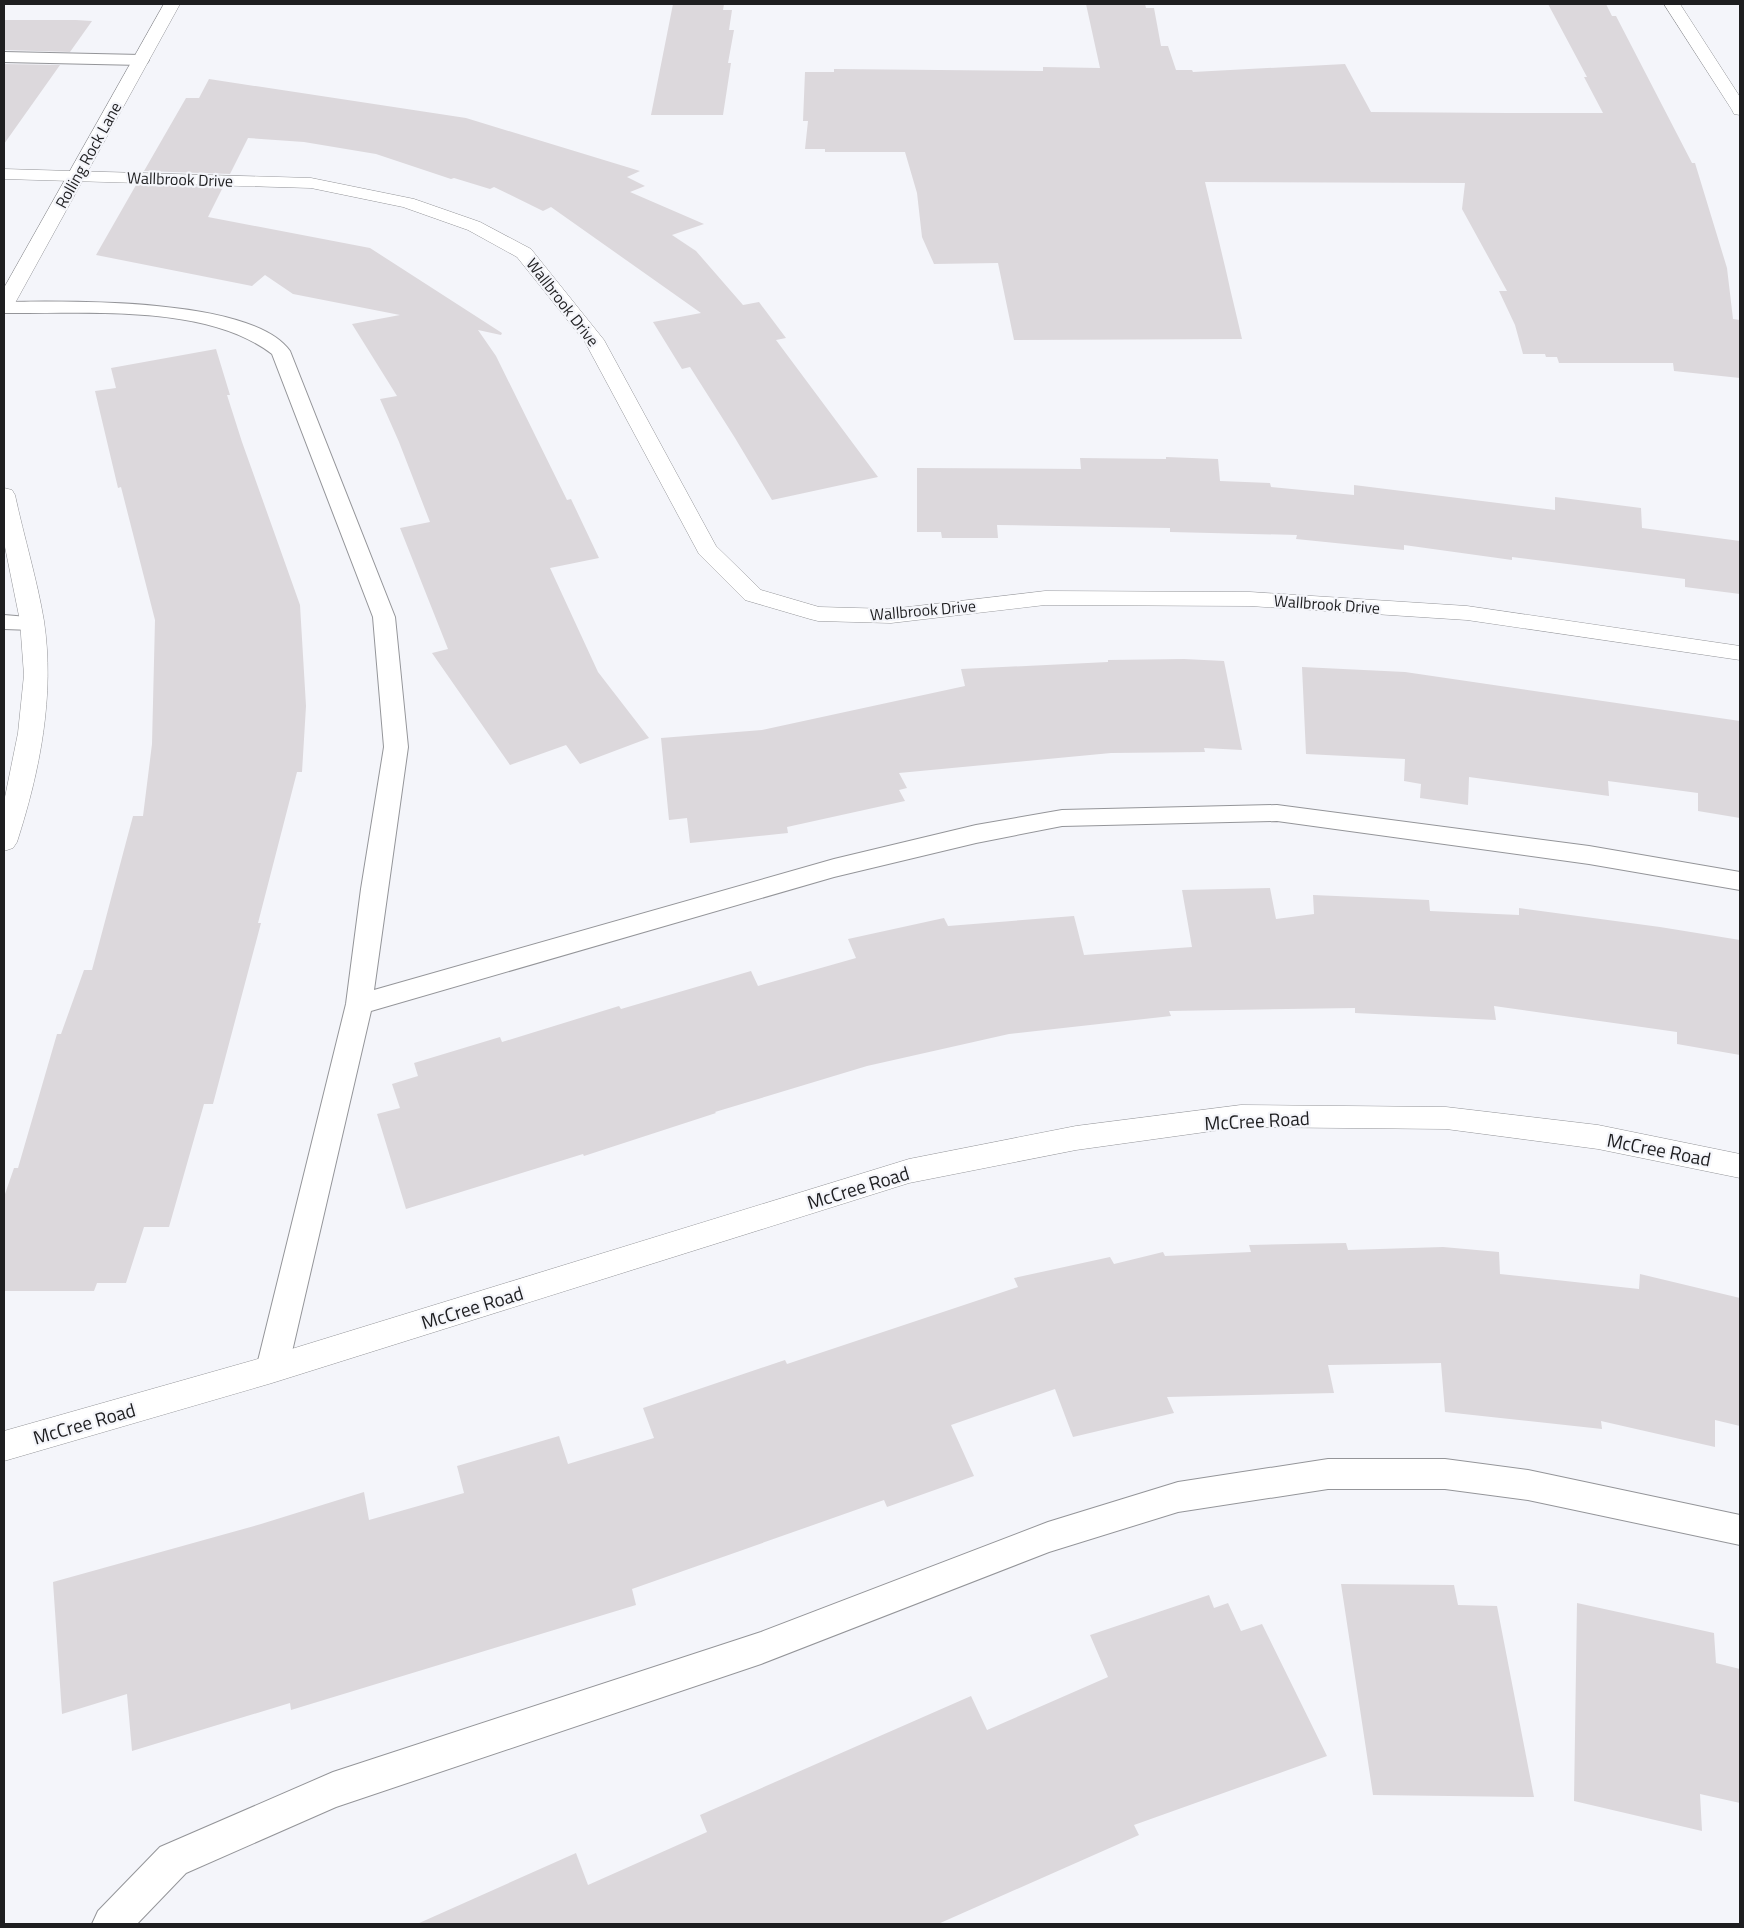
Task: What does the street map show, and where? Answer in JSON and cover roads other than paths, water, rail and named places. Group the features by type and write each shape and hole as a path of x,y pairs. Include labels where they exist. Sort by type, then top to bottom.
{"street":[{"name":"Rolling Rock Lane","path":"4,306 172,4"},
{"path":"1672,4 1740,110"},
{"name":"Wallbrook Drive","path":"4,174 311,183 408,203 474,226 524,253 594,340 707,549 753,595 818,614 891,616 1046,598 1250,599 1467,614 1740,653"},
{"path":"4,495 32,622 35,672 30,748 4,838"},
{"name":"McCree Road","path":"4,1446 272,1369 909,1171 1076,1138 1241,1116 1446,1118 1598,1136 1740,1166"}],"lane":[{"path":"4,57 141,60"},
{"path":"4,306 152,311 205,318 256,334 280,351 384,617 396,748 374,889 359,1004 272,1369"},
{"path":"4,622 32,622"},
{"path":"359,1004 834,868 976,834 1062,818 1277,813 1589,855 1740,881"},
{"path":"111,1924 173,1860 333,1790 761,1648 1048,1537 1178,1497 1328,1474 1444,1474 1528,1485 1740,1530"}]}
